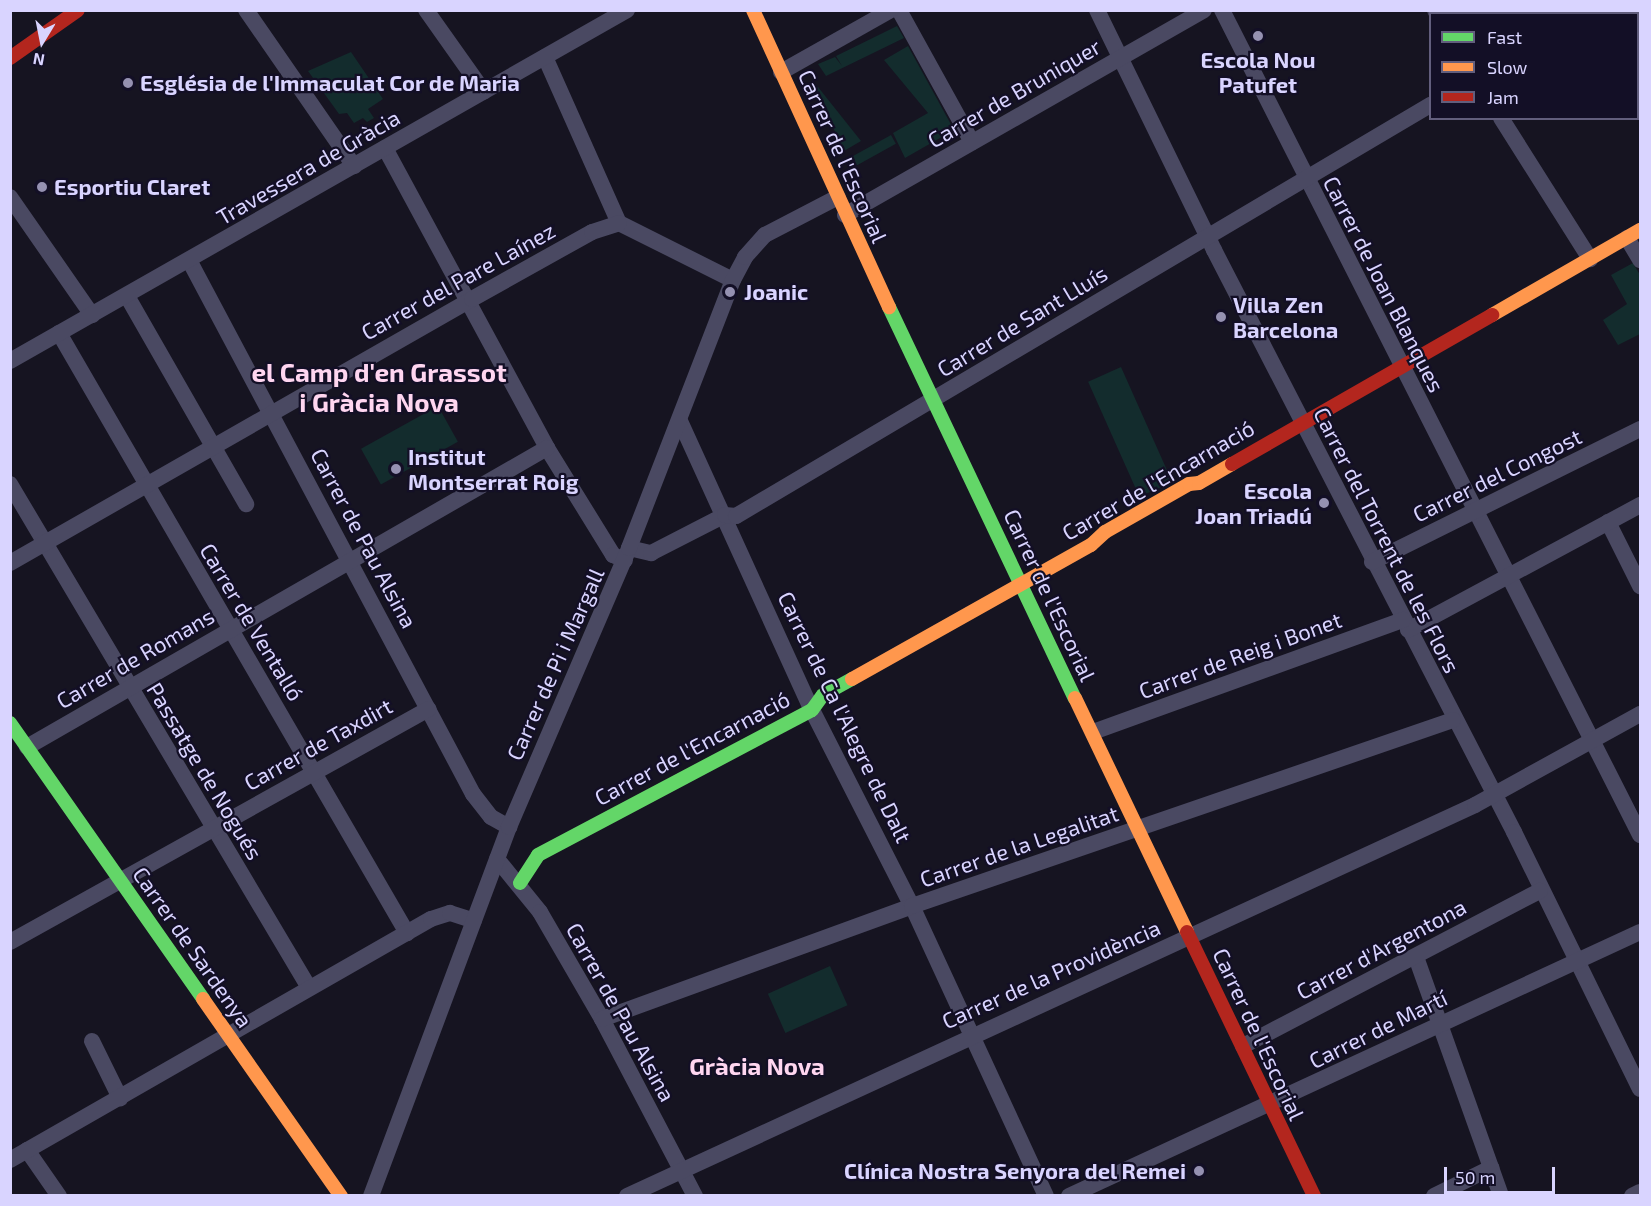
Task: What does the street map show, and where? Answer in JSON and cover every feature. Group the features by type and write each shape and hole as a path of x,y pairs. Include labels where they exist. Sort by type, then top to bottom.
{"street":[{"path":"10,58 58,16 78,10"},
{"path":"246,10 354,166"},
{"path":"426,10 484,92"},
{"name":"Travessera de Gràcia","path":"10,362 545,57 600,17 627,10"},
{"name":"Carrer de l'Escorial","path":"753,10 845,215 933,402 1022,583 1314,1196"},
{"path":"781,72 891,10"},
{"path":"899,10 972,142"},
{"name":"Carrer del Torrent de les Flors","path":"1097,10 1122,57 1207,235 1372,562 1494,795 1641,1089"},
{"name":"Carrer de Bruniquer","path":"845,215 1204,10"},
{"name":"Carrer de Joan Blanques","path":"1221,10 1304,179 1402,365 1474,512 1641,835"},
{"path":"545,57 619,223 733,280"},
{"name":"Carrer de Sant Lluís","path":"627,554 651,553 720,518 736,516 933,402 1207,235 1429,106"},
{"path":"1502,120 1590,259"},
{"path":"385,148 547,448 613,555 627,554"},
{"path":"10,197 92,315"},
{"name":"Carrer de Pi i Margall","path":"371,1196 509,827 627,554 680,422 733,280 745,256 765,235 838,197"},
{"name":"Carrer del Pare Laínez","path":"10,563 468,301 592,232 619,223"},
{"path":"1634,234 1641,260"},
{"name":"Carrer de l'Encarnació","path":"520,883 538,855 812,710 824,695 1022,583 1160,500 1188,484 1199,483 1634,234"},
{"name":"Carrer de Pau Alsina","path":"189,260 273,412 473,794 491,817 509,827"},
{"path":"127,296 216,446 246,504"},
{"name":"Carrer de Ventalló","path":"58,333 407,933"},
{"name":"Carrer de Ca l'Alegre de Dalt","path":"680,422 720,518 812,710 912,906 1046,1196"},
{"name":"Carrer del Congost","path":"1372,562 1641,429"},
{"name":"Carrer de Romans","path":"27,747 547,448"},
{"name":"Passatge de Nogués","path":"10,484 212,829 308,986"},
{"name":"Carrer de Reig i Bonet","path":"1093,732 1405,625 1508,576 1641,506"},
{"path":"1608,522 1641,586"},
{"name":"Carrer de Taxdirt","path":"10,942 428,709"},
{"path":"1594,742 1641,714"},
{"name":"Carrer de la Legalitat","path":"602,1019 912,906 1453,720"},
{"name":"Carrer de Sardenya","path":"10,723 341,1196"},
{"name":"Carrer de la Providència","path":"627,1196 680,1169 1494,795 1594,742"},
{"name":"Carrer de Pau Alsina","path":"497,859 520,883 602,1019 695,1196"},
{"name":"Carrer d'Argentona","path":"1243,1046 1540,891"},
{"path":"10,1160 120,1098 308,986 444,913 474,921"},
{"name":"Carrer de Martí","path":"1069,1196 1641,932"},
{"path":"1416,957 1501,1196"},
{"path":"92,1041 120,1098"},
{"path":"27,1150 59,1196"},
{"path":"1434,1196 1491,1168"},
{"path":"1632,1196 1641,1192"}],"green space":[{"path":"897,26 904,38 826,76 818,64 835,57 842,66 836,56"},
{"path":"908,46 954,130 905,158 893,133 928,113 884,60"},
{"path":"351,52 383,99 368,109 374,118 367,122 363,118 354,123 347,113 339,114 308,71"},
{"path":"814,87 818,87 861,141 844,151"},
{"path":"891,135 896,144 853,168 848,159"},
{"path":"1633,263 1640,275 1640,334 1618,345 1603,320 1627,304 1611,275"},
{"path":"1121,367 1172,482 1139,497 1088,382"},
{"path":"438,406 458,442 381,485 361,449"},
{"path":"830,966 847,1005 785,1033 768,994"}],"traffic: fast":[{"path":"889,307 1075,698"},
{"path":"520,883 538,855 812,710 823,695 852,679"},
{"path":"10,723 203,999"}],"traffic: slow":[{"path":"753,10 889,307"},
{"path":"1492,315 1640,230"},
{"path":"852,679 1091,545 1105,532 1189,484 1199,483 1232,464"},
{"path":"1075,698 1187,932"},
{"path":"203,999 341,1196"}],"traffic: jam":[{"path":"10,58 78,10"},
{"path":"1232,464 1492,315"},
{"path":"1187,932 1314,1196"}],"place":[{"name":"Escola Nou Patufet","path":"1258,36"},
{"name":"Església de l'Immaculat Cor de Maria","path":"128,83"},
{"name":"Esportiu Claret","path":"42,187"},
{"name":"Joanic","path":"730,292"},
{"name":"Villa Zen Barcelona","path":"1221,317"},
{"name":"Institut Montserrat Roig","path":"396,469"},
{"name":"Escola Joan Triadú","path":"1324,503"},
{"name":"Clínica Nostra Senyora del Remei","path":"1199,1171"}],"district":[{"name":"el Camp d'en Grassot i Gràcia Nova","path":"379,387"},
{"name":"Gràcia Nova","path":"757,1066"}]}
